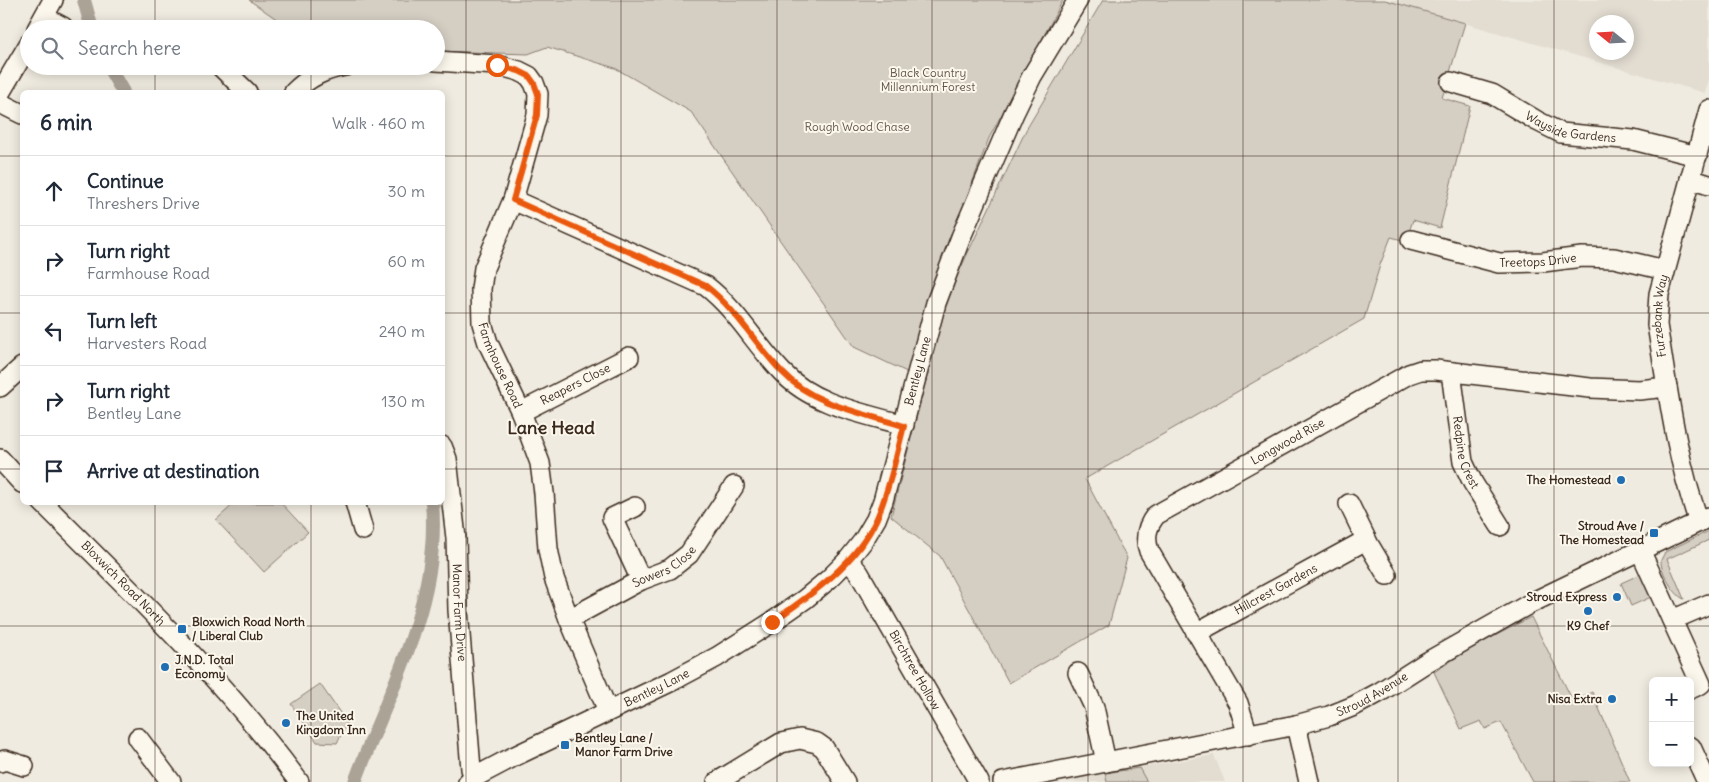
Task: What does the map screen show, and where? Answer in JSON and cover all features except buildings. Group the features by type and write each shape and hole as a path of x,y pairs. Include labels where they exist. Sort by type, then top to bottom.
{"street":[{"path":"43,20 53,0"},
{"name":"Bentley Lane","path":"471,779 672,681 717,657 805,599 848,560 863,541 876,520 890,480 936,303 961,237 1007,128 1032,76 1078,0"},
{"path":"0,93 20,59"},
{"name":"Farmhouse Road","path":"445,62 497,65 519,71 529,76 538,94 537,115 513,200 484,268 481,289 482,323 488,343 521,412 540,463 548,549 554,578 608,712"},
{"path":"229,75 245,90"},
{"path":"296,90 303,83 317,75"},
{"name":"Wayside Gardens","path":"1451,82 1492,94 1561,134 1633,140 1697,156"},
{"path":"0,103 20,113"},
{"name":"Furzebank Way","path":"1704,519 1688,491 1678,452 1657,325 1659,294 1709,110"},
{"path":"1690,179 1709,185"},
{"path":"513,200 706,286 719,296 735,313 782,373 809,394 829,403 904,426"},
{"name":"Treetops Drive","path":"1412,240 1499,263 1544,262 1582,257 1614,258 1666,270"},
{"name":"Reapers Close","path":"521,412 629,357"},
{"path":"0,387 20,369"},
{"name":"Longwood Rise","path":"1248,735 1238,703 1196,633 1146,543 1150,523 1156,516 1409,374 1421,370 1590,388 1639,390 1667,387"},
{"name":"Redpine Crest","path":"1451,372 1463,462 1473,483 1500,526"},
{"name":"Manor Farm Drive","path":"445,454 456,538 459,620 471,779"},
{"path":"0,459 20,481"},
{"name":"Sowers Close","path":"569,619 641,580 670,569 688,554 734,486"},
{"path":"1349,504 1362,543 1387,575"},
{"name":"Bloxwich Road North","path":"45,505 217,682 250,720 298,782"},
{"path":"356,505 363,530"},
{"path":"635,507 612,518 641,580"},
{"name":"Stroud Avenue","path":"1003,782 1248,735 1329,716 1354,706 1380,692 1427,662 1531,603 1704,519"},
{"name":"Hillcrest Gardens","path":"1196,633 1362,543"},
{"path":"1640,550 1672,620 1696,687"},
{"name":"Birchtree Hollow","path":"848,560 859,573 979,782"},
{"path":"1672,620 1709,604"},
{"path":"1078,673 1094,707 1106,762"},
{"path":"1296,725 1309,782"},
{"path":"138,738 171,782"},
{"path":"717,782 781,743 800,739 817,743 824,748 845,782"},
{"path":"1694,756 1707,782"},
{"path":"0,762 5,760 24,766"}],"shaded area":[{"path":"1385,0 1709,0 1709,79 1705,93 1591,60 1634,60 1634,15 1589,15 1589,59"},
{"path":"1214,755 1225,782 1053,782"}],"green space":[{"name":"Rough Wood Chase","path":"249,0 1063,0 989,138 926,307 909,373 854,347 691,112 615,68 547,47 528,54 445,51 445,20 278,20"},
{"path":"1103,0 1385,0 1465,23 1442,98 1470,106 1440,228 1413,220 1406,241 1391,237 1380,265 1364,319 1085,479 1127,558 1109,625 1009,683 940,556 891,516 948,295 1026,130"},
{"path":"233,505 283,505 308,532 264,572 216,520"},
{"path":"1709,531 1709,540 1667,559 1684,599 1676,593 1668,582 1661,565 1661,560 1665,552"},
{"path":"1641,574 1651,597 1631,606 1621,583"},
{"path":"1531,617 1573,701 1592,692 1630,782 1533,782 1501,722 1485,729 1481,721 1461,729 1434,672 1466,651"},
{"path":"320,684 347,723 337,743 317,742 291,704"},
{"path":"1139,768 1147,782 1107,782 1105,773"}],"waterway":[{"path":"84,0 90,20"},
{"path":"113,75 122,90"},
{"path":"355,782 409,646 420,611 433,539 432,505"}],"place":[{"name":"The Homestead","path":"1621,480"},
{"name":"Stroud Ave / The Homestead","path":"1654,533"},
{"name":"Stroud Express","path":"1617,597"},
{"name":"K9 Chef","path":"1588,611"},
{"name":"Bloxwich Road North / Liberal Club","path":"182,629"},
{"name":"J.N.D. Total Economy","path":"165,667"},
{"name":"Nisa Extra","path":"1612,699"},
{"name":"The United Kingdom Inn","path":"286,723"},
{"name":"Bentley Lane / Manor Farm Drive","path":"565,745"}],"district":[{"name":"Lane Head","path":"551,428"}],"route":[{"path":"497,65 529,76 538,94 537,115 513,200 706,286 719,296 735,313 782,373 809,394 829,403 904,426 883,501 876,520 863,541 829,579 805,599 772,622"}],"park label":[{"name":"Black Country Millennium Forest","path":"928,80"}]}
